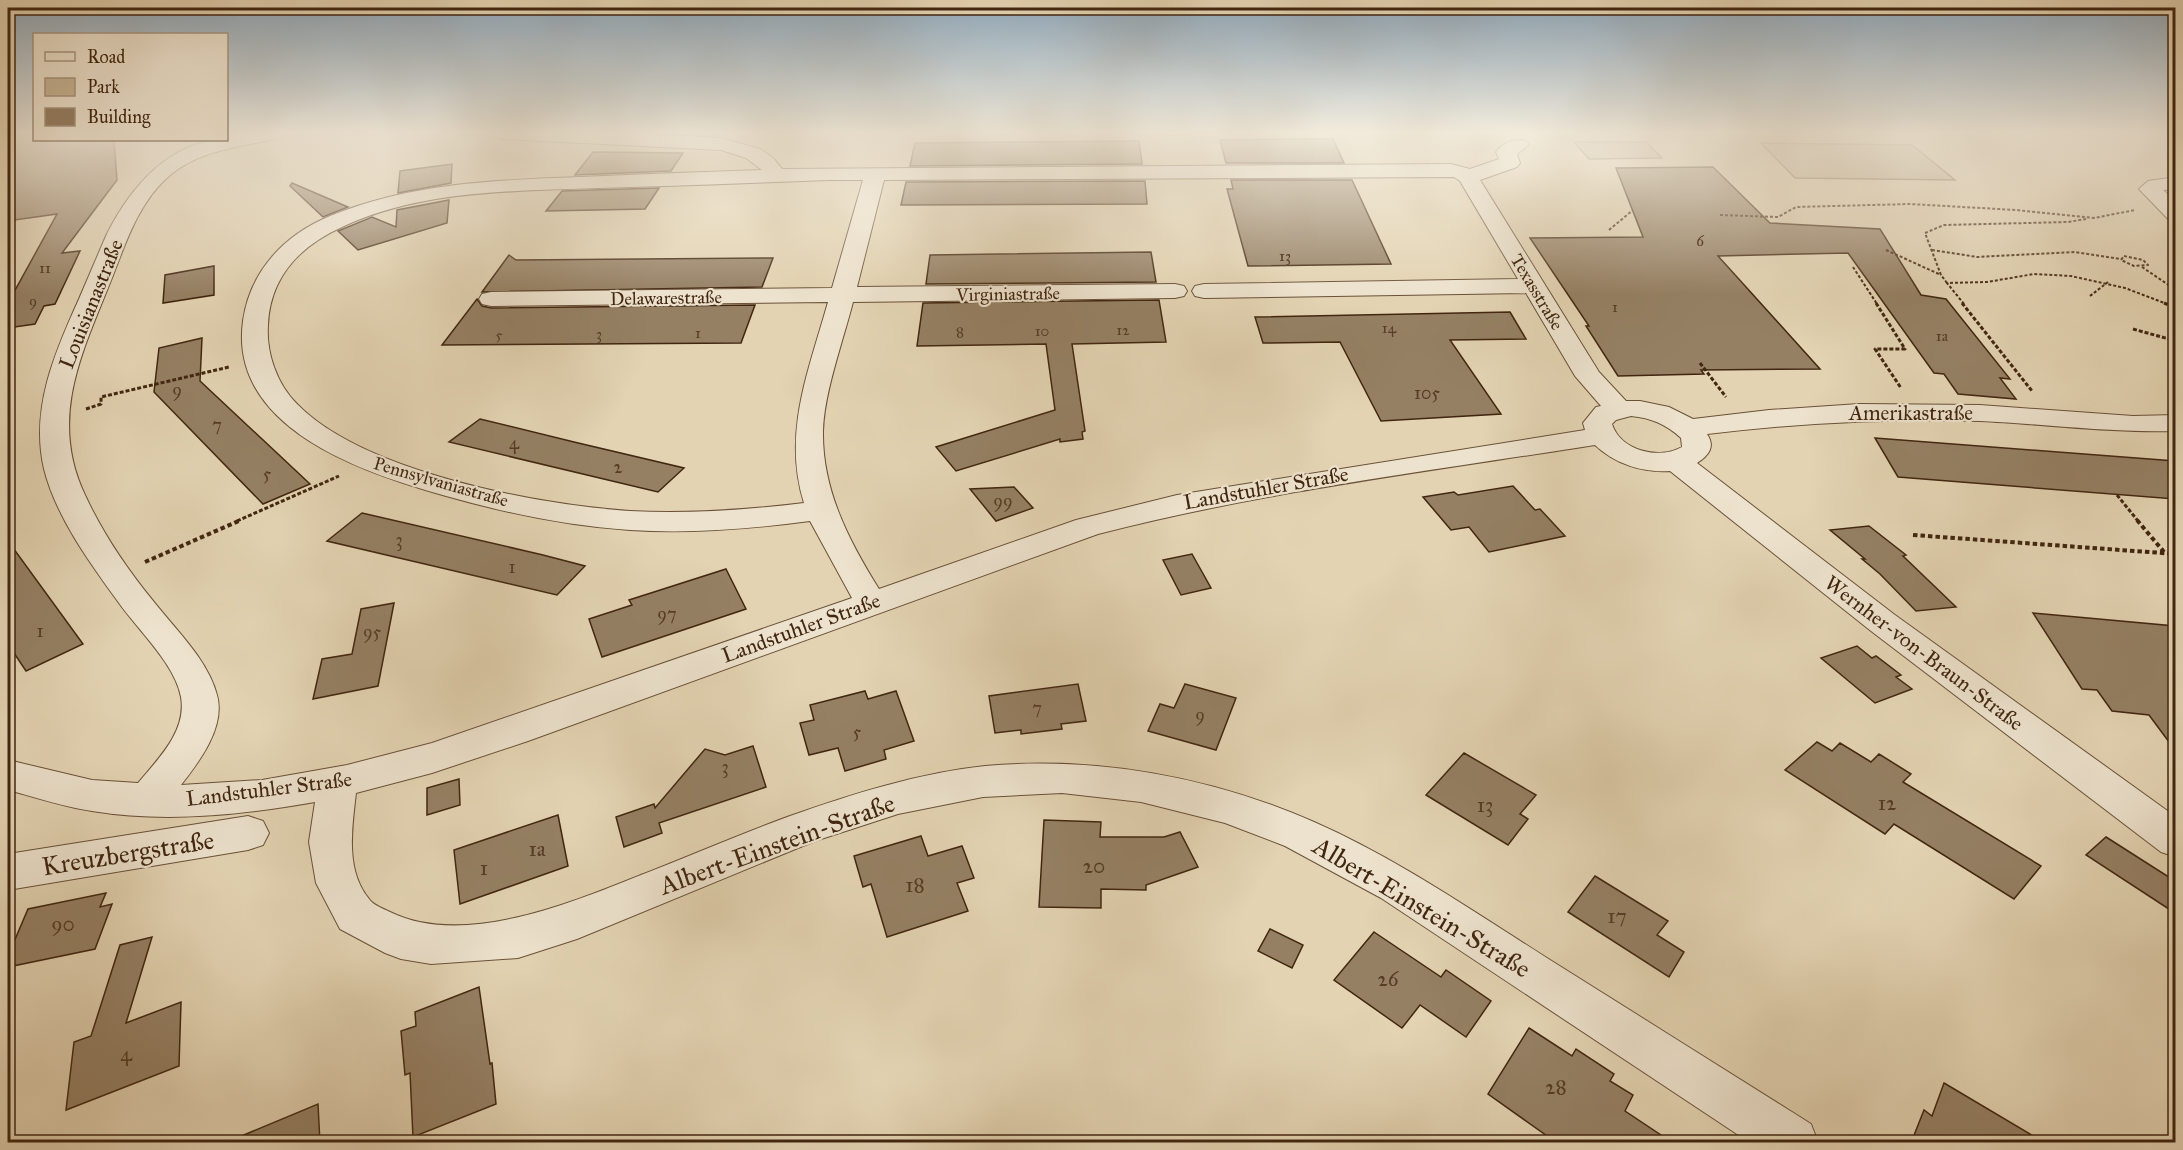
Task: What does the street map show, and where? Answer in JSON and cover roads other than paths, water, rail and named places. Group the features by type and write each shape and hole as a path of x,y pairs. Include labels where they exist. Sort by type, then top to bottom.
{"street":[{"name":"Louisianastraße","path":"146,187 129,211 63,368 56,417 55,444 62,478 74,507 116,576 180,659 200,696 201,714 192,738 178,761 147,801"},
{"name":"Pennsylvaniastraße","path":"486,187 406,200 346,218 293,247 273,267 256,304 255,329 259,360 269,386 287,410 326,438 369,462 471,494 550,512 622,521 679,524 771,518 820,510"},
{"path":"871,187 841,296 809,430 811,466 820,510 836,543 872,604"},
{"name":"Texasstraße","path":"1473,187 1588,376 1619,409"},
{"path":"2152,187 2149,189 2171,210"},
{"path":"1210,288 1534,286"},
{"name":"Virginiastraße","path":"841,296 1175,291"},
{"name":"Delawarestraße","path":"492,299 841,296"},
{"path":"1619,409 1656,412 1688,428 1697,440 1696,451 1677,462 1648,461 1618,452 1599,436 1596,427 1599,419 1607,412 1619,409"},
{"name":"Amerikastraße","path":"1688,428 1769,418 1859,412 1980,413 2133,424 2175,423"},
{"name":"Amerikastraße","path":"2133,424 2175,432"},
{"name":"Landstuhler Straße","path":"8,775 47,788 98,798 147,801 245,796 337,783 458,750 1087,527 1146,511 1289,484 1599,436"},
{"name":"Wernher-von-Braun-Straße","path":"1677,462 1893,630 2175,840"},
{"name":"Albert-Einstein-Straße","path":"337,783 330,842 337,883 356,916 401,939 431,944 518,938 577,920 813,826 898,798 983,782 1062,778 1141,786 1231,808 1300,834 1396,885 1793,1143"},
{"name":"Kreuzbergstraße","path":"8,872 248,834"}]}
